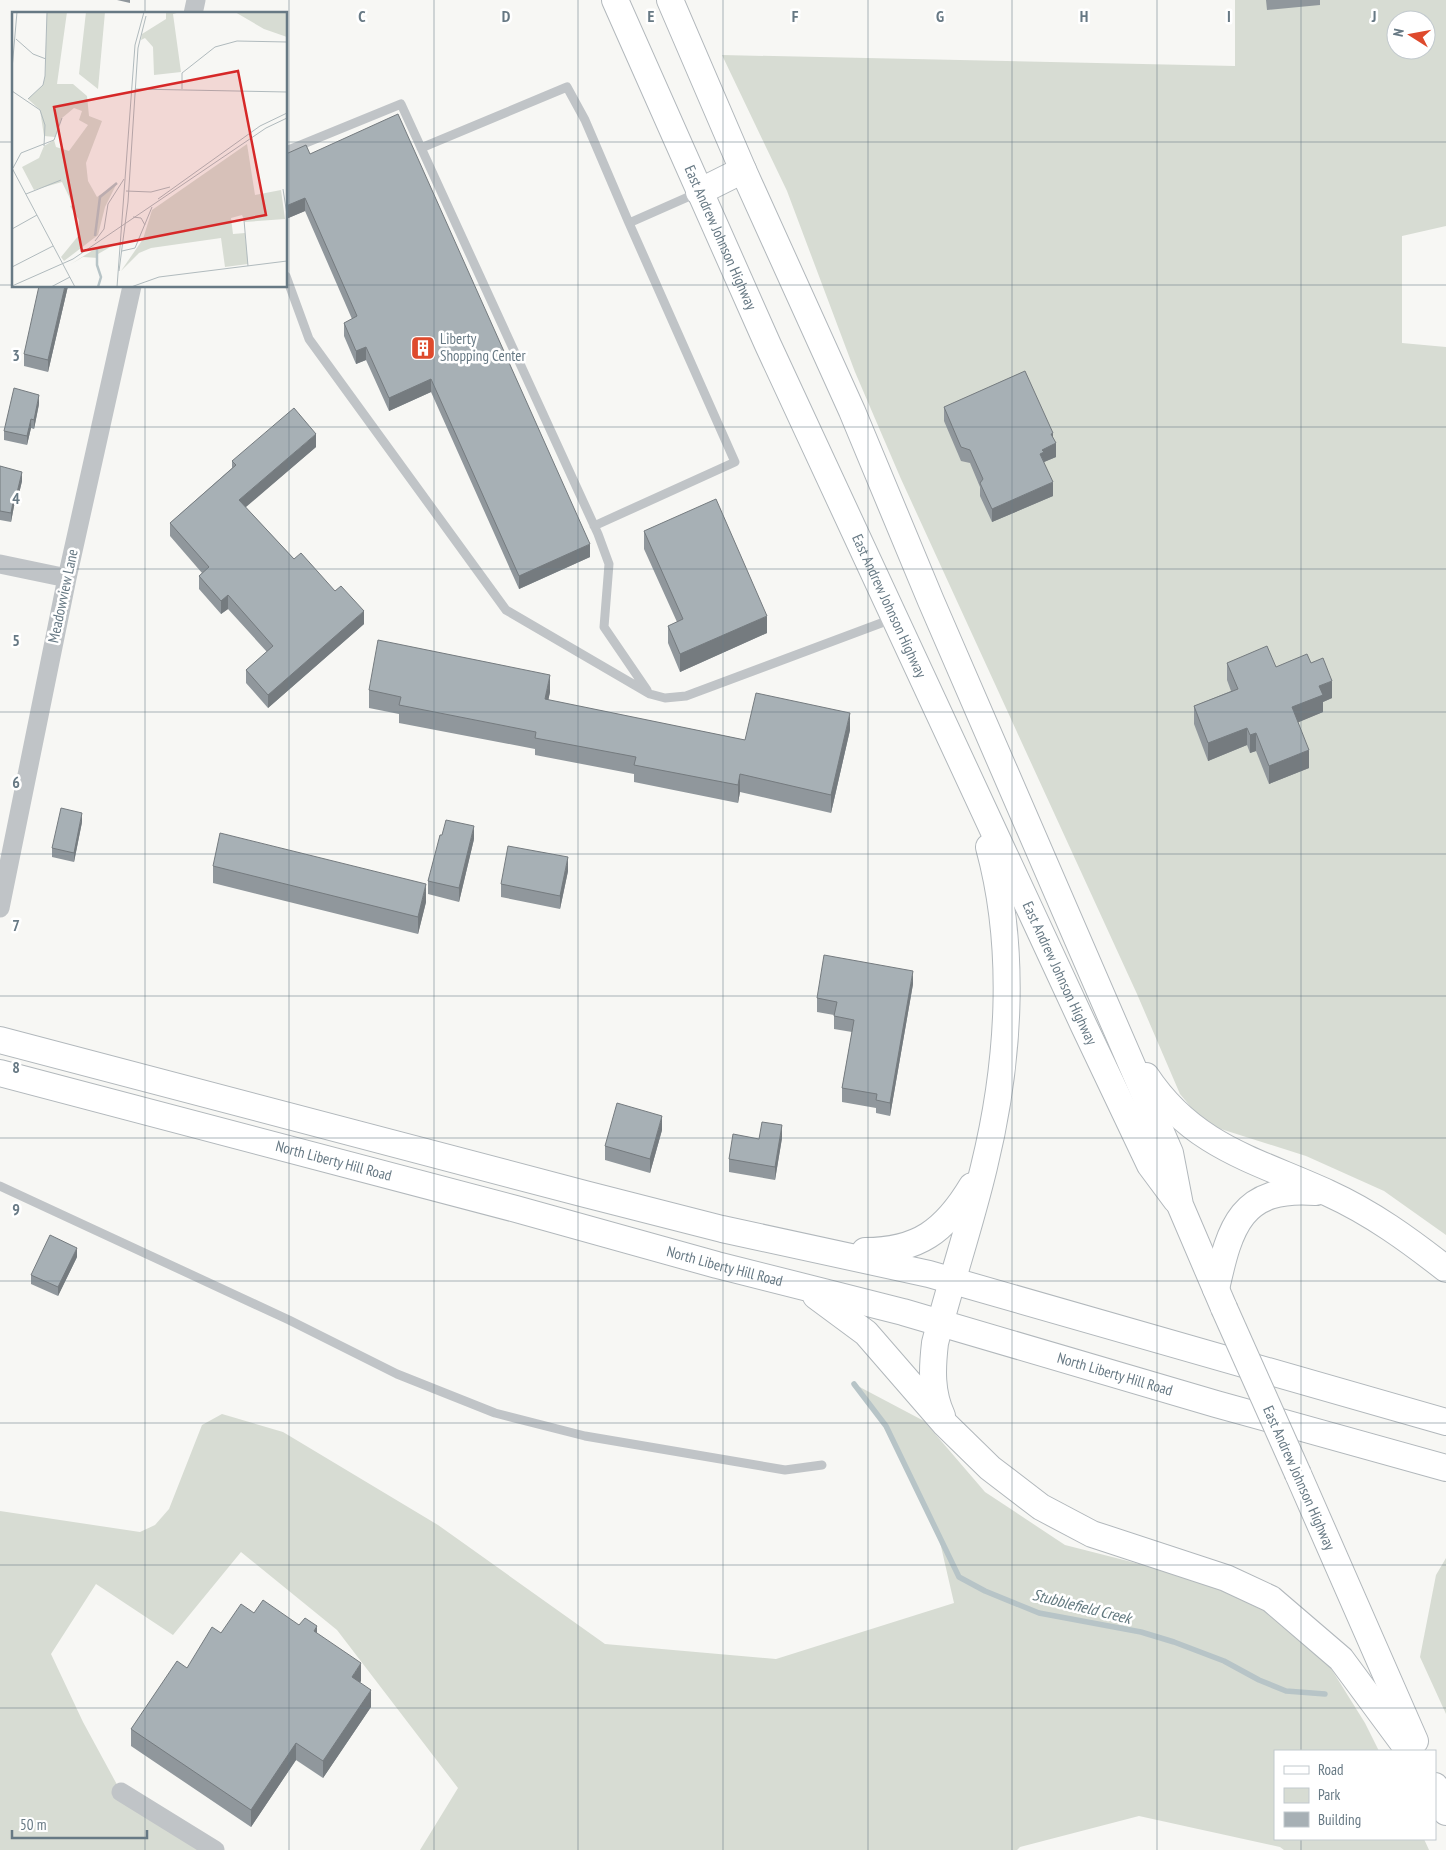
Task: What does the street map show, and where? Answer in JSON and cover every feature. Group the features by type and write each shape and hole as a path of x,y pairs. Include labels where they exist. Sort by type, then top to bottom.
{"main road":[{"name":"East Andrew Johnson Highway","path":"614,0 699,192 894,618 1134,1132 1150,1165 1180,1204"},
{"name":"East Andrew Johnson Highway","path":"670,0 743,170 852,411 931,601 1170,1153 1180,1204 1419,1750"},
{"path":"699,192 743,170"},
{"path":"894,618 931,601"},
{"path":"945,1424 934,1399 932,1369 940,1322 984,1167 1002,1072 1005,1006 1004,929 993,863 974,791"},
{"path":"1117,1031 1160,1096 1198,1132 1252,1162 1329,1193 1385,1223 1446,1269"},
{"path":"0,1040 722,1229 823,1250 952,1281 1446,1422"},
{"name":"North Liberty Hill Road","path":"0,1073 940,1322 1216,1404 1446,1468"},
{"path":"823,1250 876,1251 901,1249 916,1244 930,1235 958,1210 984,1167"},
{"path":"1220,1299 1225,1249 1240,1217 1262,1198 1292,1190 1329,1193"},
{"path":"801,1286 846,1316 866,1332 945,1424 990,1468 1041,1507 1092,1534 1217,1575 1271,1599 1341,1659 1408,1750"},
{"path":"1403,1409 1426,1408 1446,1403"},
{"path":"1436,1789 1446,1812"}],"street":[{"name":"Meadowview Lane","path":"0,908 66,578 132,288"},
{"path":"0,564 66,578"},
{"path":"121,1792 215,1850"}],"lane":[{"path":"421,148 567,87 585,120 735,462 594,526"},
{"path":"288,150 402,104 594,526 609,564 604,627 650,694"},
{"path":"629,224 699,192"},
{"path":"288,281 309,339 506,610 650,694 665,698 686,696 894,618"},
{"path":"0,1186 289,1320 397,1374 495,1413 585,1436 785,1470 822,1465"}],"green space":[{"path":"1235,0 1446,0 1446,226 1402,236 1402,343 1446,347 1446,1235 1384,1191 1306,1156 1205,1124 1180,1094 1137,994 901,479 855,372 787,191 722,55 1235,66"},
{"path":"854,1384 924,1421 985,1492 1065,1545 1171,1572 1233,1595 1274,1616 1327,1662 1365,1723 1378,1750 1274,1750 1274,1840 1424,1840 1429,1850 1284,1850 1280,1847 1139,1816 1020,1847 1017,1850 420,1850 458,1788 337,1630 241,1552 173,1635 96,1584 51,1654 83,1722 121,1792 215,1850 0,1850 0,1511 140,1532 155,1525 169,1509 202,1425 222,1414 283,1432 438,1525 605,1644 776,1659 954,1603 937,1529 886,1426"},
{"path":"1446,1558 1446,1714 1420,1657 1436,1575"}],"building":[{"name":"Liberty Shopping Center","path":"398,114 590,544 519,576 431,379 389,398 366,347 356,351 344,323 357,316 305,198 288,205 288,153 306,145 310,154"},
{"path":"39,288 65,288 48,360 24,354"},
{"path":"1025,371 1056,443 1042,450 1044,452 1040,454 1053,482 992,509 980,483 983,479 970,450 961,447 944,407"},
{"path":"14,388 39,395 34,420 31,419 27,436 4,431"},
{"path":"294,408 316,434 239,500 294,559 301,553 335,591 341,586 364,611 268,695 246,670 273,646 228,595 221,601 199,576 209,567 170,523 236,465 232,461"},
{"path":"0,466 22,472 11,513 0,511"},
{"path":"716,499 767,616 680,654 668,626 683,619 644,531"},
{"path":"378,640 550,675 545,699 745,740 756,693 850,713 831,795 740,774 738,785 634,765 636,757 535,738 536,732 399,705 401,697 369,690"},
{"path":"1267,646 1276,667 1307,654 1311,663 1323,658 1332,681 1319,686 1323,695 1292,707 1309,750 1269,766 1256,733 1250,735 1247,728 1208,743 1194,706 1238,689 1227,663"},
{"path":"61,808 82,813 74,853 52,848"},
{"path":"446,820 474,826 459,888 428,881 440,835 442,835"},
{"path":"220,833 426,884 418,917 213,866"},
{"path":"508,846 568,857 560,896 501,884"},
{"path":"824,955 913,971 890,1103 876,1100 877,1094 842,1088 854,1020 834,1016 837,1002 817,998"},
{"path":"617,1103 662,1116 650,1159 605,1146"},
{"path":"762,1122 782,1125 775,1167 729,1159 733,1134 759,1139"},
{"path":"50,1235 77,1248 58,1287 31,1275"},
{"path":"263,1600 299,1625 305,1618 317,1626 314,1631 361,1663 352,1677 371,1690 323,1761 296,1743 251,1810 131,1729 177,1661 187,1668 212,1627 221,1633 241,1604 254,1613"}],"waterway":[{"name":"Stubblefield Creek","path":"854,1384 886,1426 959,1577 985,1591 1039,1613 1141,1632 1224,1661 1259,1680 1286,1691 1325,1694"}],"place":[{"name":"Liberty Shopping Center","path":"423,348"}]}
